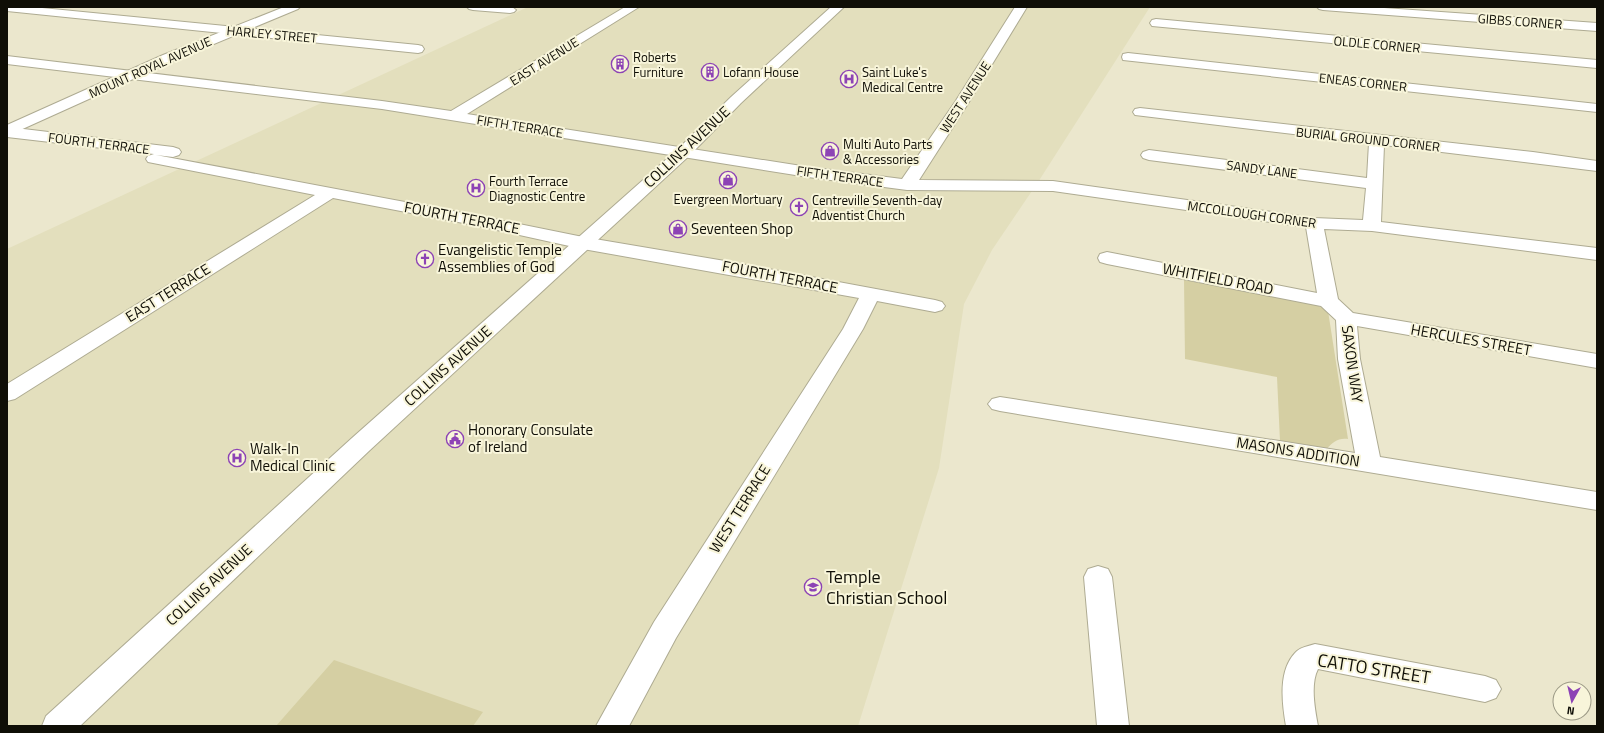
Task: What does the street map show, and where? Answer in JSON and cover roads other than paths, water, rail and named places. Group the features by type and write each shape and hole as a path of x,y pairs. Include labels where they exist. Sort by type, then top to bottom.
{"street":[{"name":"MOUNT ROYAL AVENUE","path":"7,131 131,75 294,7"},
{"path":"473,7 510,10"},
{"name":"EAST AVENUE","path":"455,116 633,7"},
{"name":"COLLINS AVENUE","path":"58,726 361,444 684,152 736,100 838,7"},
{"name":"WEST AVENUE","path":"907,185 962,102 1021,7"},
{"name":"GIBBS CORNER","path":"1323,7 1387,10 1597,26"},
{"name":"HARLEY STREET","path":"7,8 418,49"},
{"name":"OLDLE CORNER","path":"1156,23 1376,45 1597,64"},
{"name":"ENEAS CORNER","path":"1128,58 1597,108"},
{"name":"FIFTH TERRACE","path":"7,60 290,93 455,116 808,172 907,185"},
{"name":"BURIAL GROUND CORNER","path":"1140,112 1533,157 1597,166"},
{"name":"FOURTH TERRACE","path":"7,131 190,154"},
{"path":"1372,226 1377,140"},
{"name":"SANDY LANE","path":"1149,155 1374,184"},
{"name":"FOURTH TERRACE","path":"154,159 583,243 935,306"},
{"name":"MCCOLLOUGH CORNER","path":"907,185 1052,186 1314,223 1372,226 1597,254"},
{"name":"EAST TERRACE","path":"7,394 330,193"},
{"path":"1314,223 1328,300"},
{"name":"WHITFIELD ROAD","path":"1107,258 1328,300"},
{"name":"WEST TERRACE","path":"612,726 665,630 847,338 872,294"},
{"name":"SAXON WAY","path":"1328,300 1346,318 1349,358 1369,464"},
{"name":"HERCULES STREET","path":"1346,318 1597,361"},
{"name":"MASONS ADDITION","path":"1000,404 1597,501"},
{"path":"1098,577 1113,726"},
{"name":"CATTO STREET","path":"1302,726 1298,703 1300,675 1306,661 1315,656 1484,689"}],"place":[{"name":"Roberts Furniture","path":"620,64"},
{"name":"Lofann House","path":"710,72"},
{"name":"Saint Luke's Medical Centre","path":"849,79"},
{"name":"Multi Auto Parts & Accessories","path":"830,151"},
{"name":"Evergreen Mortuary","path":"728,180"},
{"name":"Fourth Terrace Diagnostic Centre","path":"476,188"},
{"name":"Centreville Seventh-day Adventist Church","path":"799,207"},
{"name":"Seventeen Shop","path":"678,229"},
{"name":"Evangelistic Temple Assemblies of God","path":"425,259"},
{"name":"Honorary Consulate of Ireland","path":"455,439"},
{"name":"Walk-In Medical Clinic","path":"237,458"},
{"name":"Temple Christian School","path":"813,587"}]}
